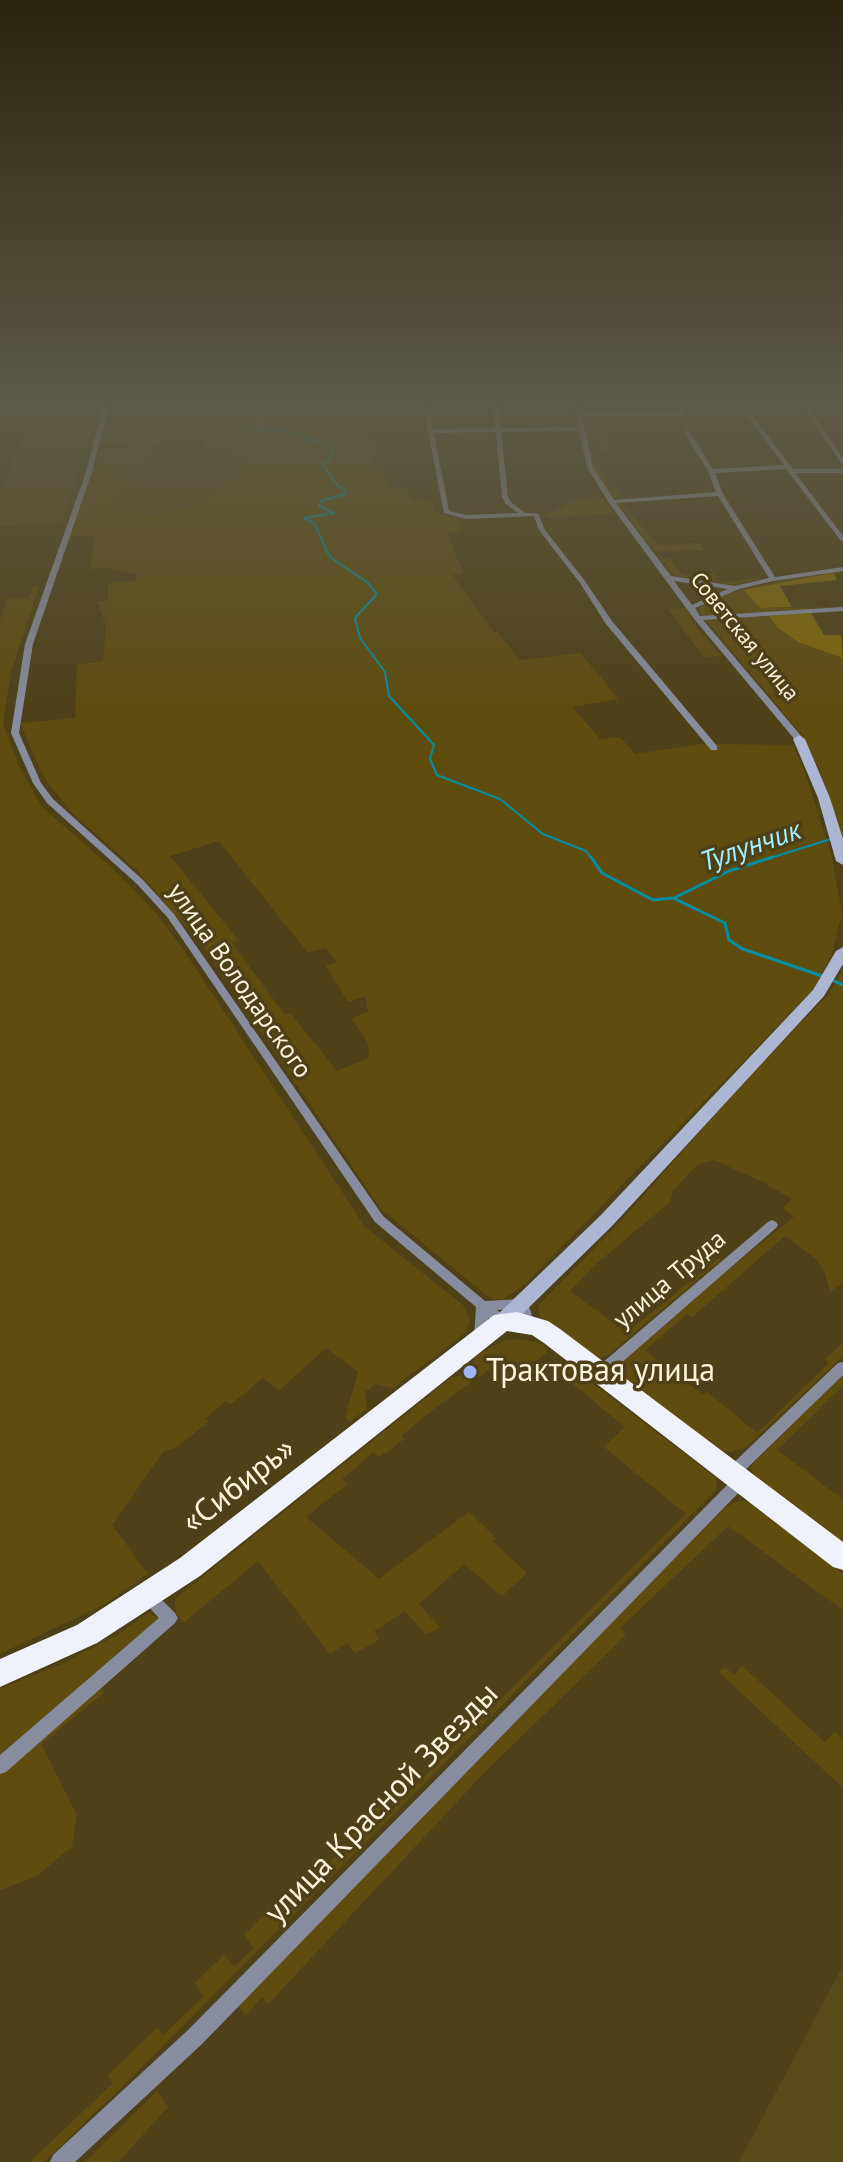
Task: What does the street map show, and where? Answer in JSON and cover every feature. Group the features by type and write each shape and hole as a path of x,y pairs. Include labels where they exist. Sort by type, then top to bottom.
{"highway":[{"path":"488,1322 517,1321 526,1314 599,1374 843,1558"},
{"name":"«Сибирь»","path":"0,1673 87,1634 190,1567 488,1322"}],"street":[{"name":"улица Володарского","path":"77,507 29,644 15,733 37,783 50,801 140,882 171,916 379,1219 488,1322"},
{"path":"446,507 458,517 536,514 542,530 583,582 609,622 714,748"},
{"path":"512,507 525,513"},
{"name":"Советская улица","path":"615,507 698,618 799,739 824,798 843,861"},
{"path":"728,507 773,579"},
{"path":"818,507 843,540"},
{"path":"692,607 737,588 773,579 843,569"},
{"path":"669,578 737,588"},
{"path":"698,618 843,609"},
{"path":"526,1314 606,1221 819,993 843,951"},
{"name":"улица Труда","path":"599,1374 625,1348 772,1225"},
{"name":"улица Красной Звезды","path":"60,2162 195,2037 843,1367"},
{"path":"0,1766 170,1618 148,1596"}],"shaded area":[{"path":"0,507 67,507 62,523 0,526"},
{"path":"81,507 114,507 112,515 156,514 188,507 433,507 435,513 458,520 462,530 447,533 463,573 452,575 519,660 580,653 618,699 572,707 600,739 620,737 635,754 701,744 793,745 831,854 842,913 831,956 813,990 524,1285 504,1299 486,1295 381,1209 204,948 136,869 71,812 44,777 20,723 75,718 77,665 103,661 106,625 97,602 108,600 108,583 136,581 137,574 108,568 90,569 94,536 71,536","holes":["219,841 308,953 325,948 337,962 326,966 348,1002 366,996 368,1012 351,1018 368,1043 369,1058 337,1071 290,1013 285,1015 231,942 238,940 170,856"]},
{"path":"114,507 188,507 156,514 112,515"},
{"path":"561,507 610,507 614,513 540,518"},
{"path":"620,507 625,507 658,545 699,543 704,550 658,552 662,558 671,558 679,571 686,575 713,573 721,582 766,577 735,585 674,575"},
{"path":"843,572 745,590 760,608 843,607 701,615 699,611 702,604 732,591 821,573"},
{"path":"833,573 837,580 780,586 792,607 760,608 744,590"},
{"path":"34,585 39,586 11,672 3,724 21,770 42,807 113,869 157,914 365,1227 464,1306 470,1322 465,1333 393,1388 376,1384 365,1392 367,1408 350,1422 345,1418 358,1372 326,1348 279,1390 263,1378 231,1404 226,1401 206,1418 209,1421 179,1446 163,1452 112,1525 148,1574 103,1605 0,1654 0,620 8,598 28,598"},
{"path":"686,608 693,623 721,656 703,657 668,609"},
{"path":"811,613 824,635 841,635 843,658 798,642 777,627 769,616"},
{"path":"769,616 777,627 798,642 843,658 843,841 820,771 802,735 705,619"},
{"path":"843,969 843,1282 830,1292 824,1270 815,1258 785,1236 692,1317 687,1314 645,1350 703,1395 707,1392 757,1433 829,1363 825,1359 843,1343 843,1356 746,1447 730,1452 721,1450 625,1379 620,1370 621,1362 670,1317 794,1217 782,1208 792,1199 714,1160 697,1165 673,1190 670,1202 597,1263 570,1291 626,1333 719,1258 721,1260 608,1355 600,1358 586,1353 540,1316 538,1306 621,1221 754,1071 829,994"},
{"path":"504,1341 537,1342 545,1346 547,1352 529,1368 523,1364 500,1362 439,1405 401,1436 404,1439 394,1447 379,1457 373,1453 342,1479 347,1484 306,1517 379,1579 469,1512 496,1538 492,1541 527,1573 502,1596 464,1564 419,1604 440,1628 426,1634 405,1611 374,1631 379,1640 355,1653 347,1643 330,1654 258,1561 183,1623 176,1613 175,1599 451,1378 476,1371 473,1360 482,1352"},
{"path":"567,1364 716,1478 717,1489 127,2082 44,2162 30,2162 113,2083 108,2075 157,2028 163,2035 204,1996 195,1983 224,1955 234,1967 254,1948 244,1935 270,1909 275,1915 353,1839 349,1828 385,1795 396,1805 686,1514 604,1447 625,1427 556,1370"},
{"path":"843,1374 843,1386 777,1450 843,1500 843,1545 755,1478 751,1466"},
{"path":"740,1501 749,1502 843,1573 843,1610 728,1526 620,1628 626,1635 484,1773 268,2004 262,1997 246,2015 238,2006 681,1550 727,1506"},
{"path":"148,1613 160,1619 100,1688 104,1693 41,1744 77,1815 72,1846 37,1876 0,1890 0,1689 64,1663 119,1634"},
{"path":"742,1666 825,1742 835,1732 843,1739 843,1788 719,1672 725,1667 734,1675"},
{"path":"843,1969 843,2162 739,2162 839,1973"},
{"path":"157,2091 168,2107 118,2162 85,2162"}],"waterway":[{"path":"321,507 334,513 304,518 314,523 330,557 367,582 377,594 355,618 360,638 385,672 389,696 434,745 430,759 437,775 500,799 543,834 586,851 592,859"},
{"name":"Тулунчик","path":"767,859 831,839"},
{"path":"591,857 602,873 653,900 673,898 725,923 729,940 743,949 825,977"},
{"name":"Тулунчик","path":"674,898 729,871 773,857"},
{"path":"832,980 843,985"}],"place":[{"name":"Трактовая улица","path":"470,1372"}]}
